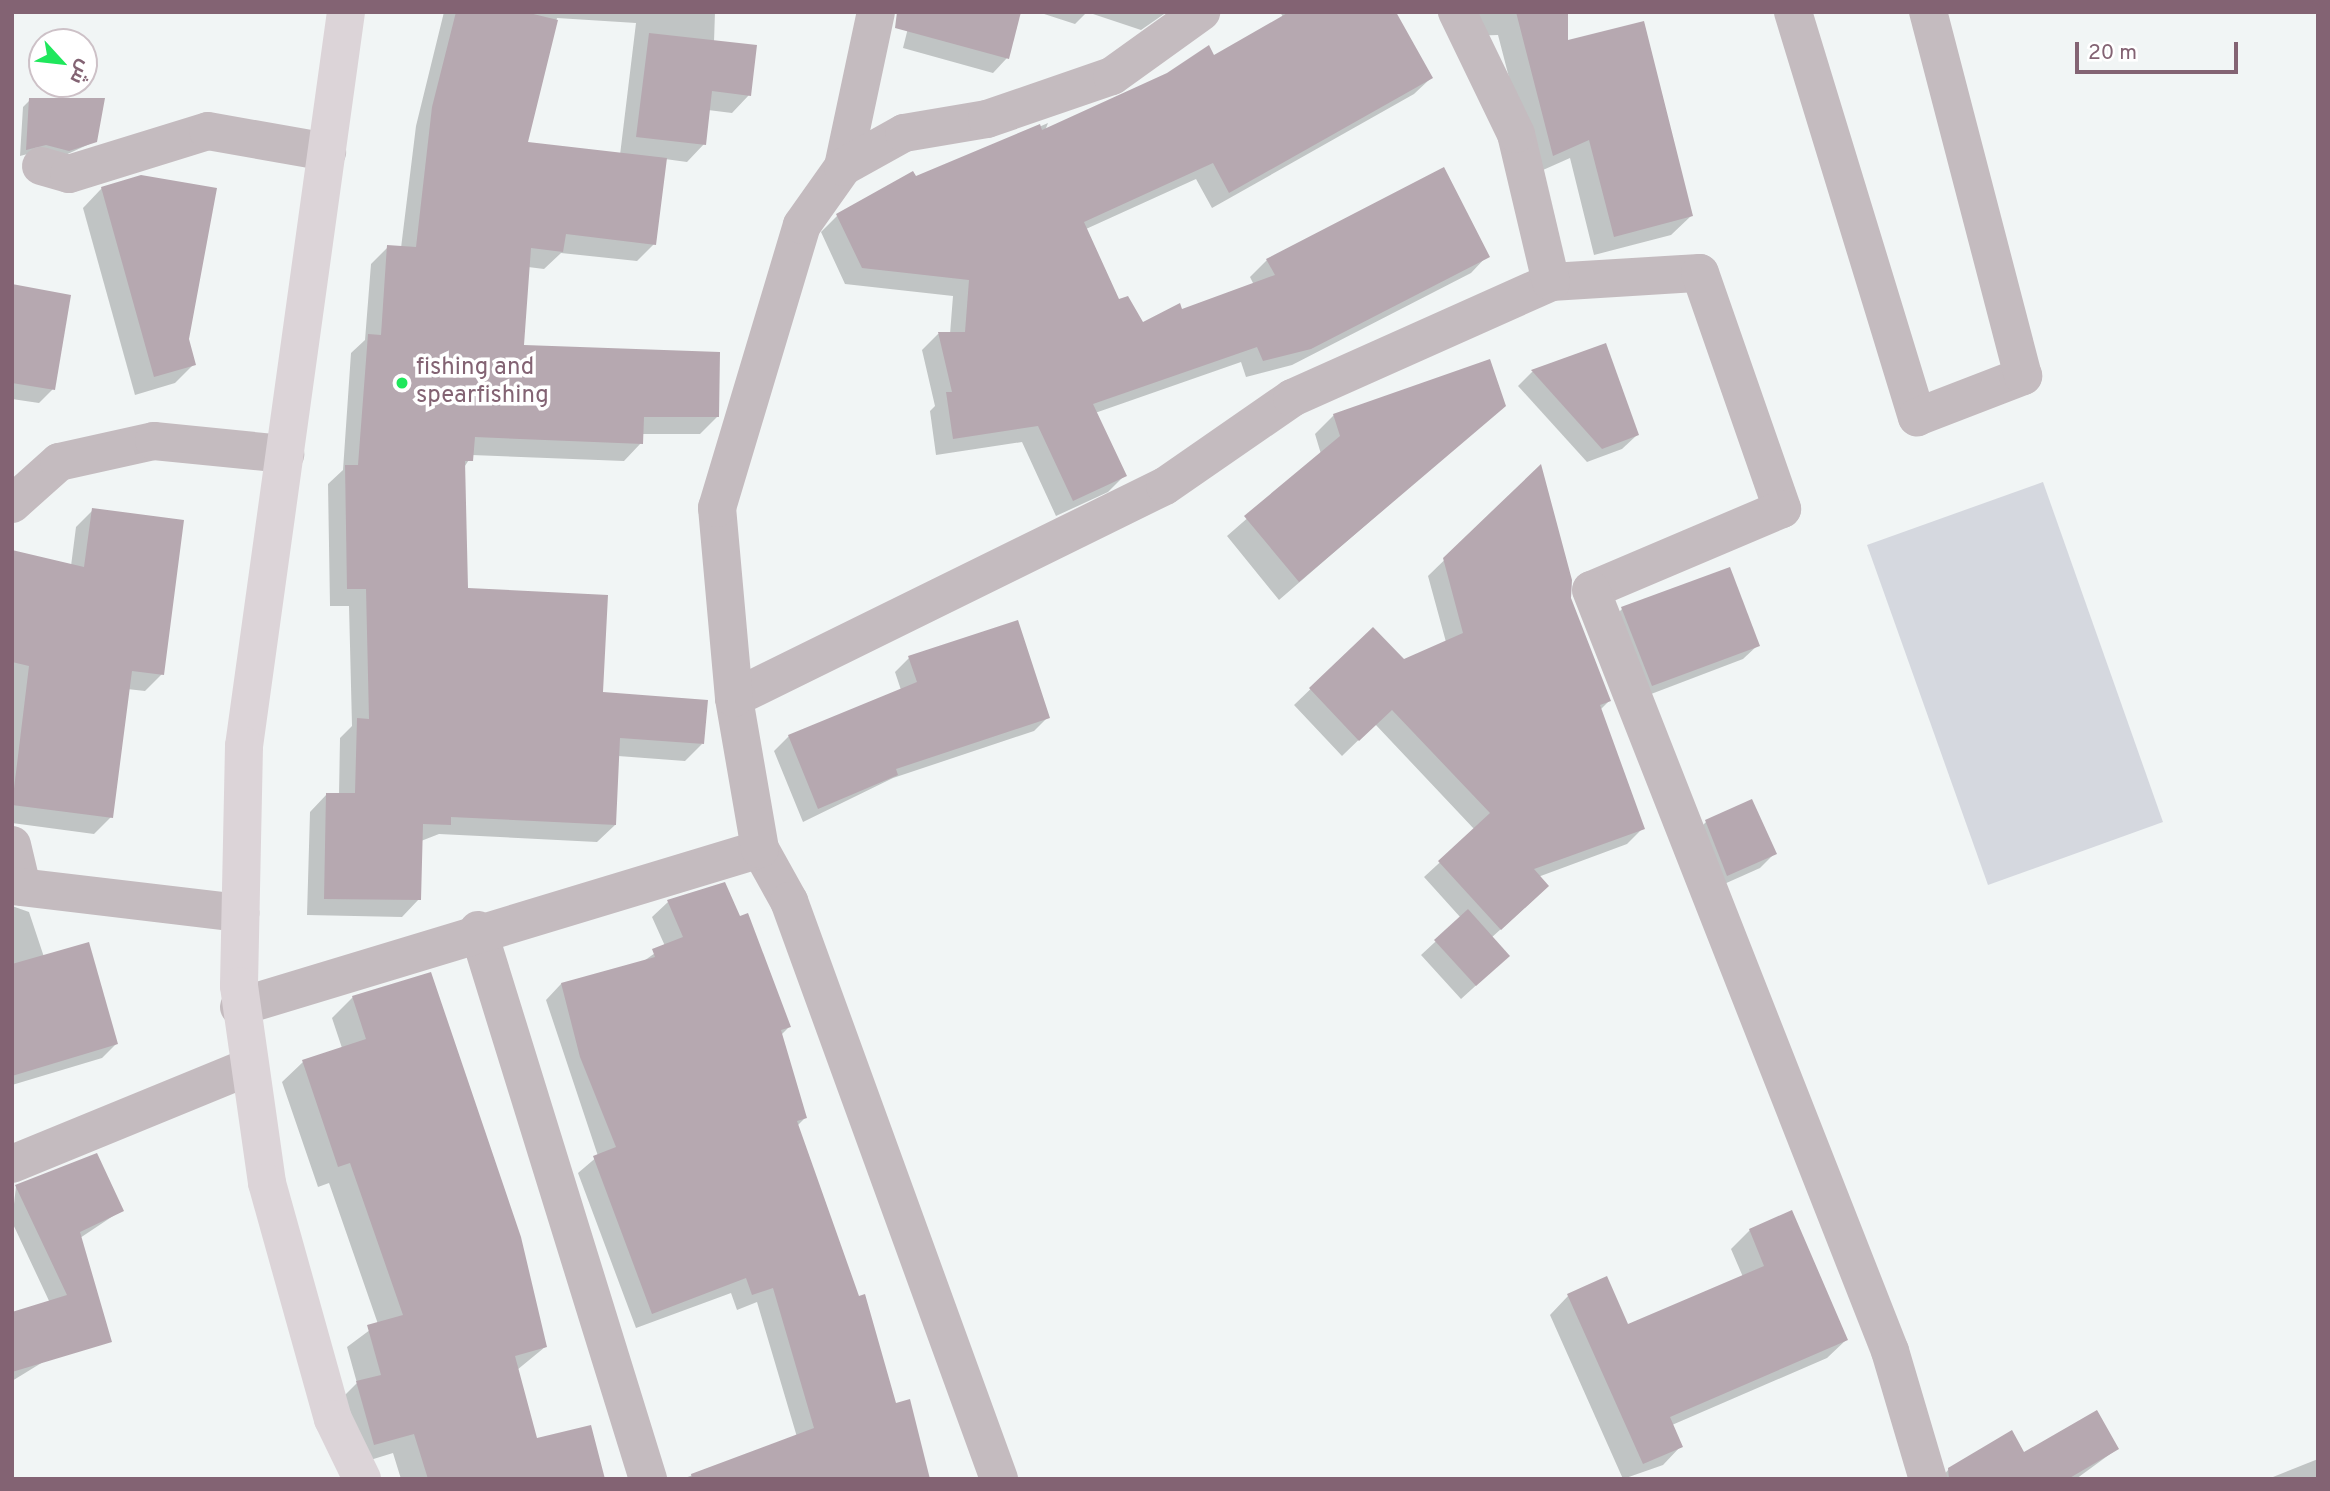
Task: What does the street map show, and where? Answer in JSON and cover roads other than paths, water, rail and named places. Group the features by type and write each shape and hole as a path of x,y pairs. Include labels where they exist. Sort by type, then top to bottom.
{"main road":[{"path":"346,12 244,746 239,1007 267,1182 333,1419 362,1479"}],"street":[{"path":"876,12 843,167 802,225 717,508 734,698 760,849 789,901 999,1479"},
{"path":"843,167 904,133 987,119 1112,76 1201,12"},
{"path":"1457,12 1516,134 1551,282"},
{"path":"1793,12 1917,417 2023,376 1928,12"},
{"path":"41,166 69,174 208,131 327,152"},
{"path":"734,698 1165,486 1292,398 1551,282 1700,273 1782,509 1591,590 1890,1351 1928,1479"},
{"path":"12,504 59,462 154,441 285,454"},
{"path":"12,845 17,886 240,913"},
{"path":"239,1007 478,930 760,849"},
{"path":"478,930 648,1479"},
{"path":"12,1164 248,1067"}],"place":[{"name":"fishing and spearfishing","path":"402,383"}]}
